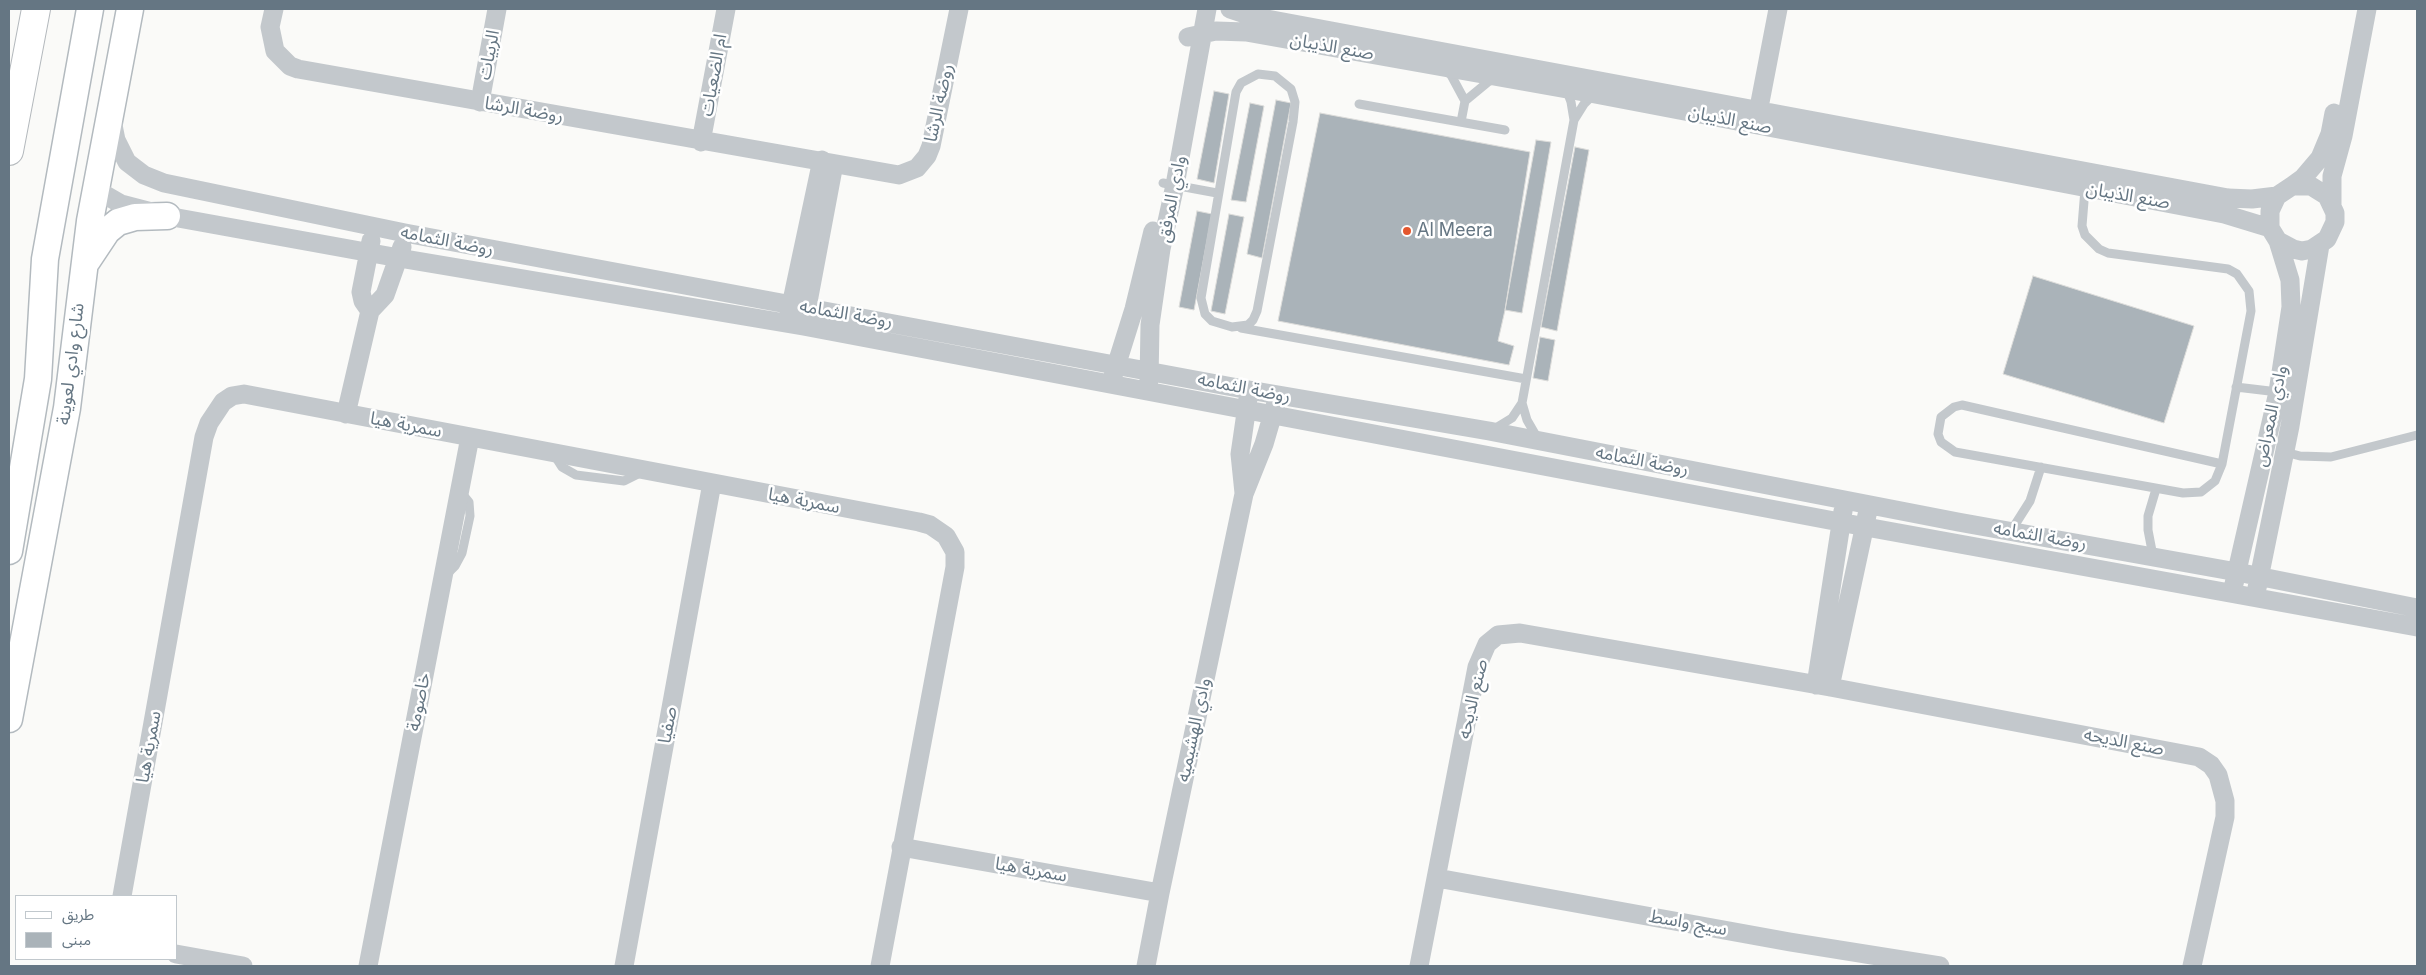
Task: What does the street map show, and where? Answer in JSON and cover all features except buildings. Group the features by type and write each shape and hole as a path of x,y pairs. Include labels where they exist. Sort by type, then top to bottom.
{"highway":[{"path":"9,151 36,9"}],"main road":[{"name":"شارع وادي لعوينة","path":"9,551 38,378 45,259 90,9"},
{"path":"95,189 86,176 82,152 104,9"},
{"name":"شارع وادي لعوينة","path":"9,719 72,384 84,268 95,189 130,9"},
{"path":"84,268 101,239 118,222 135,217 167,216"}],"street":[{"name":"روضة الرشا","path":"274,9 270,27 272,40 276,50 290,66 298,70 701,142 828,161 900,175 909,172 922,163 931,146 959,9"},
{"name":"الربيات","path":"480,102 497,9"},
{"name":"ام الضعيات","path":"701,142 726,9"},
{"name":"وادي المرفق","path":"1150,390 1148,370 1152,311 1169,184 1195,35 1194,9"},
{"name":"وادي المرفق","path":"1195,35 1207,9"},
{"name":"صنع الذيبان","path":"1230,9 1251,16 1757,118 2085,188 2236,216 2274,234"},
{"path":"1757,118 1778,9"},
{"path":"2285,191 2312,168 2328,140 2354,9"},
{"name":"وادي المعراض","path":"2255,597 2290,426 2320,246 2332,231 2335,222 2332,204 2332,176 2343,136 2367,9"},
{"name":"صنع الذيبان","path":"1195,35 1216,31 1246,32 1595,94 1757,118 2228,198 2252,200 2285,191"},
{"name":"روضة الثمامه","path":"111,114 122,154 127,162 144,175 164,183 373,227 1249,390 1488,431 1845,500 2259,576 2417,608"},
{"path":"795,324 828,161"},
{"name":"وادي المرفق","path":"1110,383 1134,309 1169,184"},
{"path":"2285,191 2311,186 2320,190 2332,204"},
{"name":"روضة الثمامه","path":"95,189 121,204 167,216 399,258 795,324 1842,522 2417,627"},
{"name":"وادي المعراض","path":"2232,592 2278,392 2292,294 2286,262 2274,234 2270,211 2285,191"},
{"path":"370,311 363,301 361,292 373,227"},
{"name":"سمرية هيا","path":"346,414 370,311 385,295 406,233"},
{"path":"2274,234 2293,249 2302,251 2320,246"},
{"name":"وادي الهشيميه","path":"1244,494 1240,454 1249,390"},
{"name":"سمرية هيا","path":"122,895 204,437 209,423 223,402 232,396 244,394 919,522 941,532 951,543 955,552 955,567 880,966"},
{"name":"وادي الهشيميه","path":"1146,966 1244,494 1278,395"},
{"path":"2271,422 2290,426"},
{"name":"خاصومة","path":"368,966 470,437"},
{"name":"صفيا","path":"624,966 712,484"},
{"path":"1823,686 1845,500"},
{"path":"1823,686 1866,526 1869,504"},
{"name":"صنع الديحه","path":"1419,966 1477,667 1487,644 1498,636 1520,633 1823,686 2199,757 2211,765 2223,787 2225,816 2192,966"},
{"name":"سمرية هيا","path":"902,847 1160,893"},
{"name":"سيج واسط","path":"1437,878 1790,942 1940,966"},
{"path":"178,954 243,966"}],"lane":[{"path":"1440,66 1451,75 1466,101"},
{"path":"1240,328 1254,320 1257,311 1293,122 1295,102 1291,89 1275,76 1258,74 1241,83 1236,92 1217,193 1201,298 1205,314 1212,321 1240,328 1526,379"},
{"path":"1461,122 1466,101 1488,82 1498,77"},
{"path":"1561,88 1568,94 1574,120"},
{"path":"1488,431 1497,428 1512,418 1522,403 1574,120 1584,104 1595,94"},
{"path":"1359,104 1505,130"},
{"path":"1169,184 1217,193"},
{"path":"2085,188 2082,226 2085,235 2098,249 2108,253 2228,269 2244,282 2251,296 2252,311 2222,464 2215,481 2201,492 2183,493 2156,489 1955,452 1947,448 1938,434 1941,417 1954,407 1962,405 2222,464"},
{"path":"2236,387 2278,392"},
{"path":"1522,403 1530,428 1540,441"},
{"path":"2285,452 2316,458 2331,457 2417,435"},
{"path":"2011,531 2030,501 2041,467"},
{"path":"2153,556 2149,543 2148,523 2156,489"}],"place":[{"name":"Al Meera","path":"1407,231"}]}
